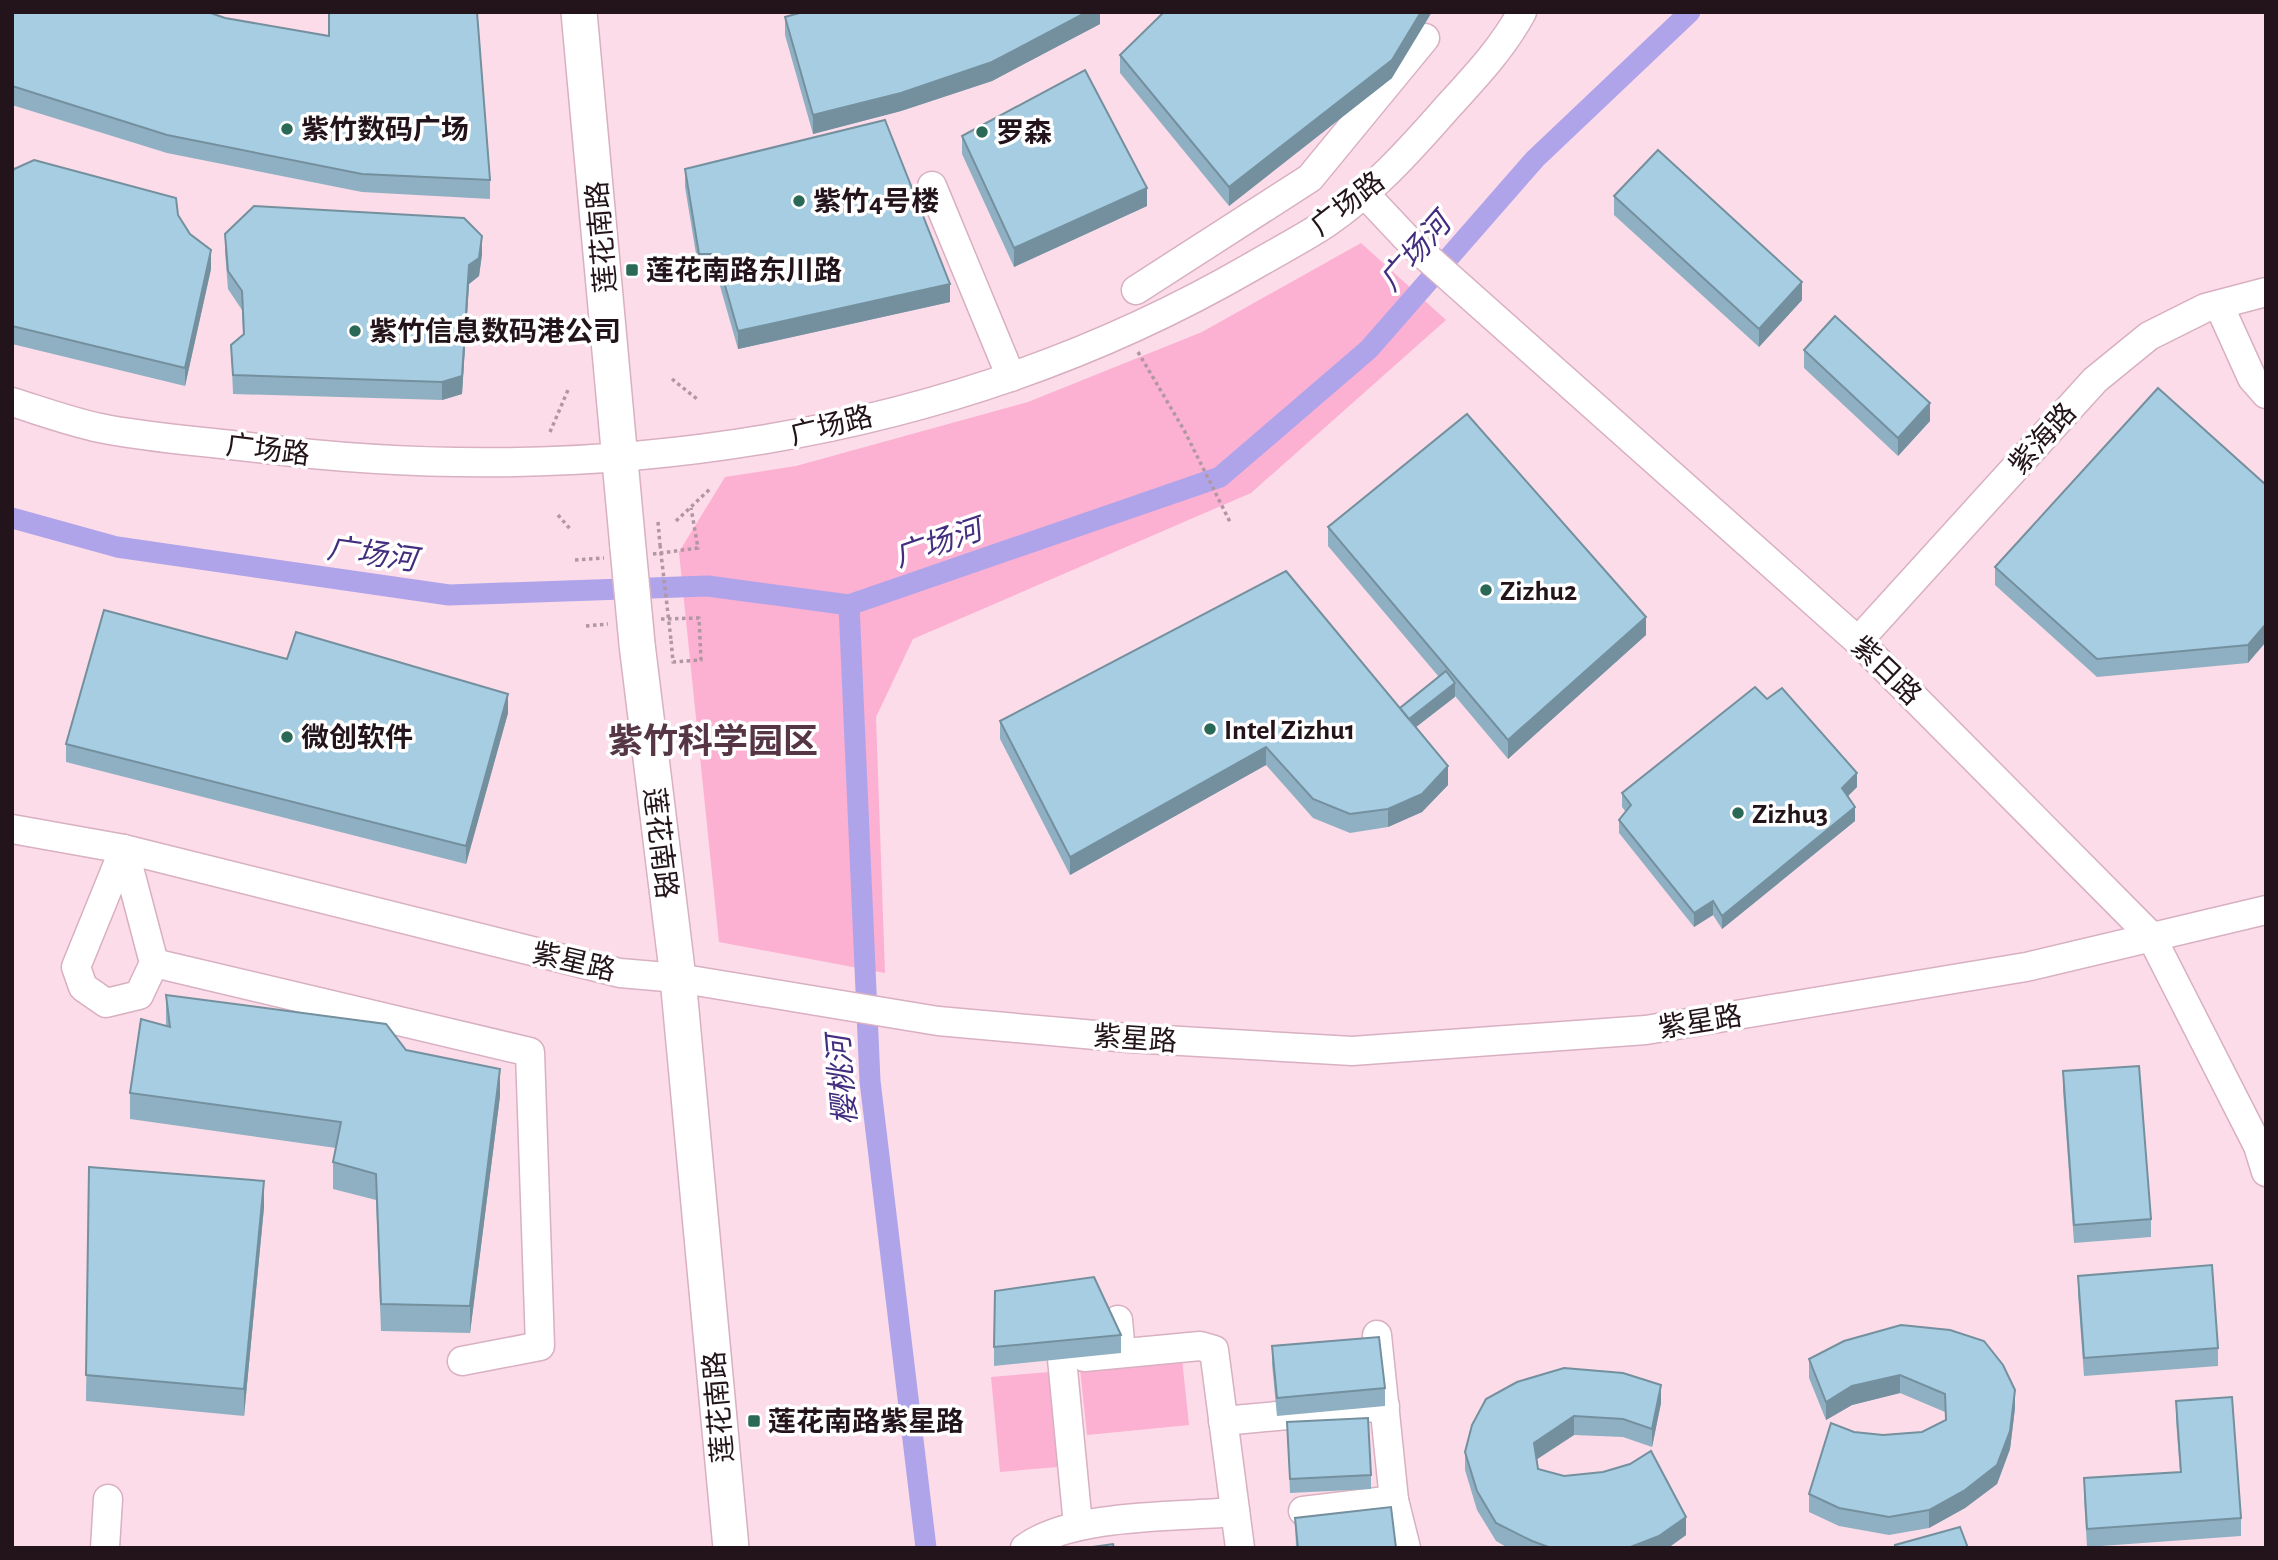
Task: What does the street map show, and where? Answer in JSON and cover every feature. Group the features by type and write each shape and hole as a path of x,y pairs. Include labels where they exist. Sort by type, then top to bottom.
{"main road":[{"name":"莲花南路","path":"579,12 622,458 644,547 637,644 678,978 731,1548"}],"street":[{"name":"广场路","path":"12,402 100,428 336,458 450,464 622,458 776,439 1011,377 1126,331 1211,290 1260,262 1326,224 1403,157 1505,43 1522,12"},
{"path":"1136,290 1310,178 1424,38"},
{"path":"932,186 1011,377"},
{"name":"紫日路","path":"1364,193 1412,244 1858,641 2151,936 2258,1146 2266,1172"},
{"path":"1224,196 1260,262"},
{"name":"紫海路","path":"1858,641 2095,380 2149,336 2204,308 2266,292"},
{"path":"2219,305 2252,378 2266,394"},
{"name":"紫星路","path":"12,829 124,849 620,973 678,978 938,1021 1129,1038 1365,1050 1646,1030 2026,967 2266,910"},
{"path":"124,849 154,963 139,995 106,1003 83,988 76,967 124,849"},
{"path":"154,963 530,1052 540,1346 462,1362"},
{"path":"1118,1320 1121,1353"},
{"path":"1377,1335 1394,1500 1406,1548"},
{"path":"1078,1525 1048,1360 1199,1346 1214,1350 1240,1548"},
{"path":"1223,1421 1385,1406"},
{"path":"105,1548 108,1499"},
{"path":"1303,1511 1394,1500"},
{"path":"1026,1548 1043,1535 1078,1525 1236,1512"}],"path":[{"path":"1126,331 1184,430 1230,522"},
{"path":"672,379 697,399"},
{"path":"550,432 568,390"},
{"path":"676,521 711,488"},
{"path":"679,552 698,548 691,508"},
{"path":"558,515 571,530"},
{"path":"658,522 644,547 671,640 673,662 701,660 699,618 685,617"}],"shaded area":[{"path":"1361,243 1446,320 1251,493 913,639 876,717 885,973 719,942 679,552 725,477 796,466 1028,402 1202,332"},
{"path":"1182,1359 1189,1425 1087,1435 1080,1369"},
{"path":"1049,1372 1058,1467 1000,1472 991,1377"}],"building":[{"name":"紫竹数码广场","path":"12,12 208,12 225,18 329,36 329,12 477,12 490,180 362,174 167,135 12,86"},
{"path":"803,12 1087,12 992,62 901,93 813,115 785,17"},
{"path":"1164,12 1421,12 1392,60 1229,187 1120,55"},
{"path":"1085,70 1147,188 1014,248 962,136"},
{"path":"885,120 950,284 738,331 716,254 699,254 685,169"},
{"path":"1658,150 1802,282 1759,329 1614,196"},
{"path":"34,160 176,198 178,215 190,234 211,250 185,368 12,326 12,170"},
{"name":"紫竹信息数码港公司","path":"254,206 464,218 482,236 479,258 469,265 462,376 442,382 233,375 231,345 244,334 242,291 228,271 225,234"},
{"path":"1835,316 1930,403 1898,438 1804,350"},
{"path":"2158,388 2266,485 2266,624 2248,645 2097,659 1995,567"},
{"name":"Zizhu2","path":"1467,414 1646,617 1508,740 1328,527"},
{"name":"Intel Zizhu1","path":"1286,571 1448,766 1422,794 1388,809 1350,814 1313,799 1266,747 1070,857 1000,721"},
{"name":"微创软件","path":"104,610 287,659 296,632 508,694 466,846 66,744"},
{"path":"1446,671 1455,683 1409,719 1400,708"},
{"name":"Zizhu3","path":"1755,687 1767,699 1782,688 1857,773 1842,788 1855,807 1722,916 1713,901 1694,913 1619,820 1631,805 1622,793"},
{"path":"166,995 386,1024 406,1050 500,1069 470,1306 381,1304 376,1174 333,1162 341,1122 130,1093 141,1019 170,1027"},
{"path":"2139,1066 2151,1219 2074,1225 2063,1071"},
{"path":"89,1167 264,1181 244,1389 86,1375"},
{"path":"2212,1265 2218,1348 2084,1358 2078,1276"},
{"path":"1094,1277 1121,1335 994,1347 995,1291"},
{"path":"1901,1325 1950,1330 1984,1341 2003,1365 2015,1390 2010,1431 1997,1465 1965,1490 1929,1510 1889,1517 1839,1508 1809,1494 1831,1423 1854,1432 1883,1435 1922,1432 1946,1420 1945,1394 1900,1375 1852,1386 1826,1402 1809,1359 1844,1341"},
{"path":"1379,1337 1385,1388 1277,1398 1272,1346"},
{"path":"1564,1368 1623,1373 1661,1385 1652,1429 1623,1419 1574,1416 1534,1443 1538,1469 1564,1476 1603,1472 1630,1464 1651,1451 1686,1517 1659,1536 1628,1548 1551,1548 1496,1523 1477,1491 1465,1452 1472,1425 1486,1399 1517,1382"},
{"path":"2232,1397 2241,1518 2087,1529 2084,1478 2181,1472 2176,1401"},
{"path":"1368,1418 1371,1475 1290,1479 1287,1422"},
{"path":"1391,1507 1396,1548 1298,1548 1295,1518"},
{"path":"1960,1527 1968,1548 1896,1548 1895,1545"},
{"path":"1113,1544 1114,1548 1085,1548"}],"waterway":[{"name":"广场河","path":"12,518 117,547 449,595 708,586 849,605 1220,477 1369,349 1535,159 1690,12"},
{"name":"樱桃河","path":"849,605 870,1081 926,1548"}],"place":[{"name":"紫竹数码广场","path":"287,129"},
{"name":"罗森","path":"982,132"},
{"name":"紫竹4号楼","path":"799,201"},
{"name":"莲花南路东川路","path":"632,270"},
{"name":"紫竹信息数码港公司","path":"355,331"},
{"name":"Zizhu2","path":"1486,590"},
{"name":"Intel Zizhu1","path":"1210,729"},
{"name":"微创软件","path":"287,737"},
{"name":"Zizhu3","path":"1738,813"},
{"name":"莲花南路紫星路","path":"754,1421"}],"district":[{"name":"紫竹科学园区","path":"713,741"}]}
